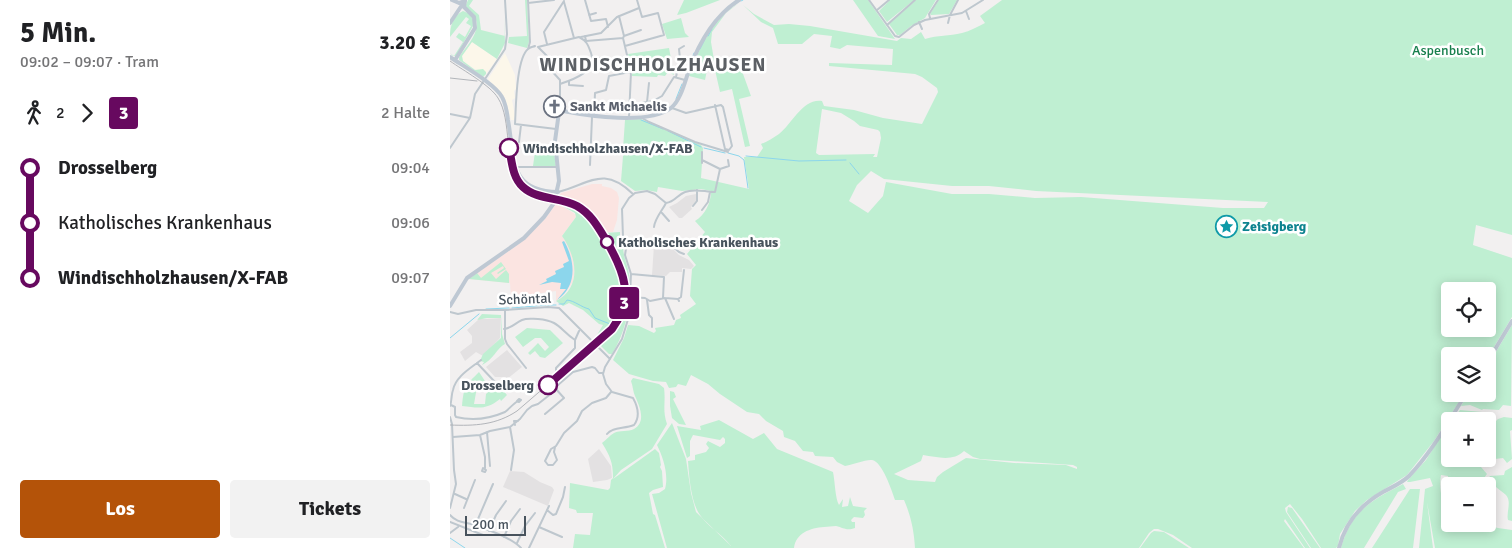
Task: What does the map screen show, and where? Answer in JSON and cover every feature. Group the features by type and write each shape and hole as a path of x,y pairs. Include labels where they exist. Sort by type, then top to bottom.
{"street":[{"path":"453,0 459,3 465,0"},
{"path":"453,0 458,7 457,12"},
{"path":"455,60 475,28 474,17 464,7 465,0"},
{"path":"450,23 465,0"},
{"path":"450,148 470,118 473,98 502,55 506,44 505,0"},
{"path":"554,0 528,2 530,42 518,79 515,124 556,129"},
{"path":"564,0 574,38"},
{"path":"547,44 544,32 564,0"},
{"path":"586,0 591,21 606,19 608,27"},
{"path":"625,46 664,35 658,13 642,17 637,0"},
{"path":"560,112 593,116 642,118 672,108 677,101 695,55 715,21 727,8 739,0"},
{"path":"869,0 895,36 899,37 919,22 966,11 983,0"},
{"path":"876,10 889,0"},
{"path":"887,24 915,0"},
{"path":"930,18 929,14 938,0"},
{"path":"948,23 958,0"},
{"path":"528,49 574,38 601,34 619,16 640,8"},
{"path":"457,12 467,11"},
{"path":"966,11 969,19"},
{"path":"589,15 596,13"},
{"path":"619,16 631,72 629,118"},
{"path":"919,22 922,29"},
{"path":"579,37 586,41 624,37 641,30"},
{"path":"560,84 589,69 592,60 585,36"},
{"path":"450,306 467,278 516,243 544,217 554,203 558,192 555,141 560,112 560,84 550,68 547,56 530,42"},
{"path":"630,105 647,102 664,95 672,79 676,77 680,59 679,49 684,46"},
{"path":"450,57 498,91 505,102 516,167 521,179 530,187 542,191 558,192 586,181 601,179 620,182 633,194"},
{"path":"592,60 600,58"},
{"path":"590,164 595,93 606,90 609,76 631,72"},
{"path":"676,77 685,80"},
{"path":"569,81 569,85 583,86"},
{"path":"647,102 649,84"},
{"path":"642,118 694,142 726,150 729,150 732,146 724,108 719,104 686,113 672,108"},
{"path":"715,105 726,150"},
{"path":"450,114 470,118"},
{"path":"519,142 521,125"},
{"path":"702,152 702,161 720,170"},
{"path":"720,170 729,166 728,160"},
{"path":"516,167 558,168"},
{"path":"684,254 679,252 668,241 627,242 623,237 622,209 625,202 633,194 641,191 650,192 666,203 674,201 685,192 697,190 715,192 720,170"},
{"path":"693,206 697,201 697,190"},
{"path":"702,210 708,202 710,192"},
{"path":"654,227 656,219 662,213 666,203"},
{"path":"662,213 669,221"},
{"path":"607,434 616,428 634,425 637,418 637,409 633,398 612,392 604,380 603,373 618,347 629,316 631,274 624,255 627,242"},
{"path":"630,297 645,298 647,300 664,298 679,300 684,270"},
{"path":"678,273 682,274"},
{"path":"631,274 664,277 664,298 674,319"},
{"path":"647,300 649,315 652,318 652,326"},
{"name":"Schöntal","path":"450,312 458,314 476,310 557,308 562,310 610,359"},
{"path":"505,310 504,335 507,344 526,368"},
{"path":"504,329 510,328 526,319 550,320 565,330 575,340"},
{"path":"1496,348 1512,322"},
{"path":"556,370 573,351 575,340 580,330"},
{"path":"481,360 457,382 453,390 451,406 455,407 456,417 474,420 489,417 504,412 518,401"},
{"path":"478,363 495,382"},
{"path":"453,437 480,435 515,425 514,421 518,421 526,410 544,400 569,375 582,369 593,367 599,373 603,373"},
{"path":"546,414 564,398 555,388"},
{"path":"555,447 551,448 546,458 546,463 550,466 557,460 554,452 555,447 564,433 577,421 582,411 592,403 606,398 612,392"},
{"path":"1339,548 1342,535 1356,512 1368,502 1408,477 1434,445 1461,402"},
{"path":"450,417 456,484 450,508"},
{"path":"510,427 514,450 511,470"},
{"path":"488,432 490,466"},
{"path":"480,435 485,457 485,468"},
{"path":"464,508 475,480"},
{"path":"475,526 493,484"},
{"path":"547,510 553,515 556,514 565,487"},
{"path":"455,494 467,499"},
{"path":"489,531 496,515 506,501"},
{"path":"529,548 549,506"},
{"path":"503,537 510,521 520,509"},
{"path":"517,543 525,526 535,513"},
{"path":"450,515 454,519 517,543 521,548"},
{"path":"450,522 483,535"},
{"path":"450,533 459,527"},
{"path":"539,528 562,537"}],"shaded area":[{"path":"472,42 497,59 486,74 486,72 476,70 463,61 462,56"},
{"path":"505,53 515,75 515,98 512,100 514,120 511,120 505,98 488,79"},
{"path":"592,184 602,184 602,186 617,192 619,198 617,220 613,232 603,232 586,211 559,196 561,193"},
{"path":"696,194 696,202 691,207 692,209 682,218 679,218 669,207 686,196"},
{"path":"557,203 575,214 576,217 562,236 570,248 575,268 573,282 563,296 556,301 556,291 511,297 510,283 469,279 519,244 545,219"},
{"path":"656,243 668,244 694,266 691,269 682,268 682,272 670,272 666,276 652,275 654,245"},
{"path":"501,318 500,338 483,356 476,352 465,361 460,352 472,343 472,336 467,330 479,319"},
{"path":"507,350 522,367 507,379 506,377 495,377 486,367"},
{"path":"599,449 611,466 612,478 593,482 588,459"},
{"path":"510,471 524,472 552,487 554,490 548,506 503,487"}],"green space":[{"path":"468,0 473,0 469,6 479,15 481,30 505,36 505,43 497,59 472,42 462,56 463,61 475,70 483,69 486,72 483,77 459,60 459,57 472,40 477,25 473,15 465,7"},
{"path":"525,0 527,0 529,42 527,48 508,43 509,37 527,36"},
{"path":"684,0 720,0 677,15"},
{"path":"853,0 868,0 895,39 878,36"},
{"path":"890,0 914,0 887,22 879,11"},
{"path":"916,0 936,0 925,18 900,35 897,35 889,24"},
{"path":"939,0 957,0 949,14 931,15"},
{"name":"Aspenbusch","path":"1002,0 1512,0 1512,235 1476,225 1473,245 1512,258 1512,317 1494,347 1441,347 1441,402 1459,402 1453,412 1441,412 1441,430 1407,475 1367,500 1355,511 1340,534 1336,548 1321,548 1290,504 1285,508 1286,512 1310,548 1305,548 1285,519 1284,521 1304,548 1192,548 1173,535 1154,529 1139,548 915,548 912,524 904,500 895,500 886,477 876,462 870,460 845,466 837,462 833,457 815,456 813,452 803,451 795,441 784,437 783,431 766,421 759,414 747,412 708,384 691,375 686,386 678,384 676,387 669,388 666,382 653,381 629,374 613,360 628,325 639,326 654,333 656,331 655,328 674,325 676,320 681,318 680,315 696,304 690,296 692,269 696,265 687,254 705,232 695,221 707,208 711,191 701,189 682,191 658,187 657,192 635,191 621,181 625,151 623,149 625,120 641,119 701,145 703,148 701,178 749,189 744,157 757,157 763,148 761,144 784,130 803,107 809,103 822,101 824,106 922,124 938,92 937,88 915,74 829,66 829,63 892,65 893,49 847,45 840,49 830,47 832,36 814,34 802,44 778,44 773,28 761,22 743,5 754,14 774,25 810,26 897,41 901,38 911,39 921,32 925,39 957,34 974,29 985,23 980,16","holes":["822,109 841,113 860,126 878,130 881,138 877,157 873,157 875,154 819,155 816,153","871,171 884,179 952,186 989,186 1036,191 1268,202 1264,208 1223,208 1081,197 1035,198 989,194 952,194 886,182 883,196 868,213 849,201 857,185","964,451 980,459 1073,465 1077,469 1066,465 1014,463 966,458 943,472 937,477 935,482 908,480 894,474 921,461 923,455 950,458"]},
{"path":"463,11 470,14 473,19 473,26 456,56 454,56 463,42 456,37 459,33 465,37 471,26 466,23 469,19 466,17 450,37 453,22"},
{"path":"726,13 712,32 711,42 715,66 738,60 751,96 739,99 750,146 745,147 732,89 720,92 715,70 707,70 705,80 689,76 702,45 714,26"},
{"path":"681,18 685,33 689,37 667,39 662,24"},
{"path":"669,48 674,75 668,72 665,76 658,75 657,77 632,76 628,54"},
{"path":"543,150 554,152 556,167 533,166 535,152 543,152"},
{"path":"557,202 580,212 591,222 613,257 623,283 622,307 617,318 596,342 594,340 603,325 599,324 583,310 569,303 563,306 556,301 565,295 573,280 574,271 571,253 562,236 576,217 575,213"},
{"path":"620,232 620,238 624,240 623,245 629,274 630,294 625,326 612,354 609,354 599,344 621,317 626,304 627,291 620,264 604,233"},
{"path":"501,262 506,269 497,273 504,268 503,266 491,273 496,279 506,270 509,274 509,283 469,279 477,273 481,278"},
{"path":"482,314 501,315 502,334 505,344 482,365 484,362 480,361 483,354 501,338 501,318 477,320"},
{"path":"1512,325 1511,406 1503,405 1499,410 1482,410 1470,405 1461,406 1463,402 1496,402 1496,352"},
{"path":"527,328 550,330 563,343 545,358 540,357 535,351 530,355 528,353 538,343 545,351 549,347 541,338 535,338 523,347 515,337"},
{"path":"479,372 485,381 477,387 474,404 485,404 486,394 493,387 495,391 500,387 507,395 501,401 500,399 486,407 462,406 466,387"},
{"path":"633,378 659,384 664,388 667,424 652,449 621,470 613,479 655,449 659,453 663,487 649,493 653,514 655,515 665,548 573,548 575,534 590,535 593,513 577,513 576,510 569,508 570,483 608,490 610,488 613,478 612,463 602,443 614,433 634,429 640,422 641,413 631,381"},
{"path":"670,391 674,392 676,397 673,399 686,425 679,424 672,418"},
{"path":"1460,410 1482,412 1458,412"},
{"path":"1504,417 1512,418 1512,430 1510,431 1512,459 1507,463 1503,458 1496,459 1496,421"},
{"path":"719,420 753,439 764,433 777,449 833,472 839,505 843,499 842,507 848,506 850,497 853,506 867,508 864,511 865,515 863,518 854,517 851,520 855,522 855,528 848,529 834,526 809,530 801,535 794,548 667,548 652,494 659,493 665,489 665,466 657,445 672,423 686,459 691,493 696,512 703,518 697,510 693,497 688,461 695,460 695,455 706,452 709,448 706,444 708,441 720,447 725,443 725,439 723,437 720,440 693,435 690,441 690,456 687,458 677,426 701,430 700,426"},
{"path":"1441,436 1441,467 1481,467 1487,474 1485,477 1448,477 1441,475 1441,532 1496,532 1496,528 1512,530 1512,548 1435,548 1427,502 1433,548 1419,548 1425,489 1433,486 1430,478 1407,482 1426,460"},
{"path":"1512,467 1512,521 1508,520 1508,498 1496,487 1496,477 1489,477 1504,475 1505,471"},
{"path":"1403,484 1406,489 1398,492 1364,548 1341,548 1345,535 1364,508"},
{"path":"1410,489 1420,489 1413,548 1372,548"},
{"path":"1288,507 1292,508 1320,548 1311,548 1287,512"},
{"path":"1154,531 1164,532 1189,548 1140,548"}],"water":[{"path":"564,241 568,248 573,272 568,288 557,300 566,289 560,289 561,283 552,282 539,285 556,274 555,271 564,267 563,264 569,261 562,242"}],"waterway":[{"path":"708,36 712,29"},
{"path":"700,49 705,39"},
{"path":"688,68 694,53"},
{"path":"676,99 682,84"},
{"path":"641,120 663,129"},
{"path":"668,131 701,147"},
{"path":"704,148 725,153"},
{"path":"728,153 739,156 744,160 748,188"},
{"path":"746,156 799,161 846,160"},
{"path":"850,163 859,174"},
{"path":"559,304 564,304 567,300 573,302 589,309 595,318 610,324"},
{"path":"512,308 547,305"},
{"path":"548,305 556,305"},
{"path":"486,309 509,308"},
{"path":"450,338 479,314"},
{"path":"450,538 465,548"}],"tram line":[{"path":"450,61 483,83 498,98 505,118 511,164 514,175 519,183 532,192 571,204 587,214 595,222 619,264 625,287 623,310 609,332 517,411 509,416 485,424 450,425"},
{"path":"450,78 477,81"},
{"name":"3","path":"509,148 514,175 523,187 532,192 571,203 584,211 597,224 619,262 625,283 624,305 620,317 612,329 548,385"}],"place":[{"name":"Sankt Michaelis","path":"554,106"},
{"name":"Windischholzhausen/X-FAB","path":"509,148"},
{"name":"Zeisigberg","path":"1226,226"},
{"name":"Katholisches Krankenhaus","path":"607,242"},
{"name":"Drosselberg","path":"548,385"}],"district":[{"name":"WINDISCHHOLZHAUSEN","path":"653,65"}]}
